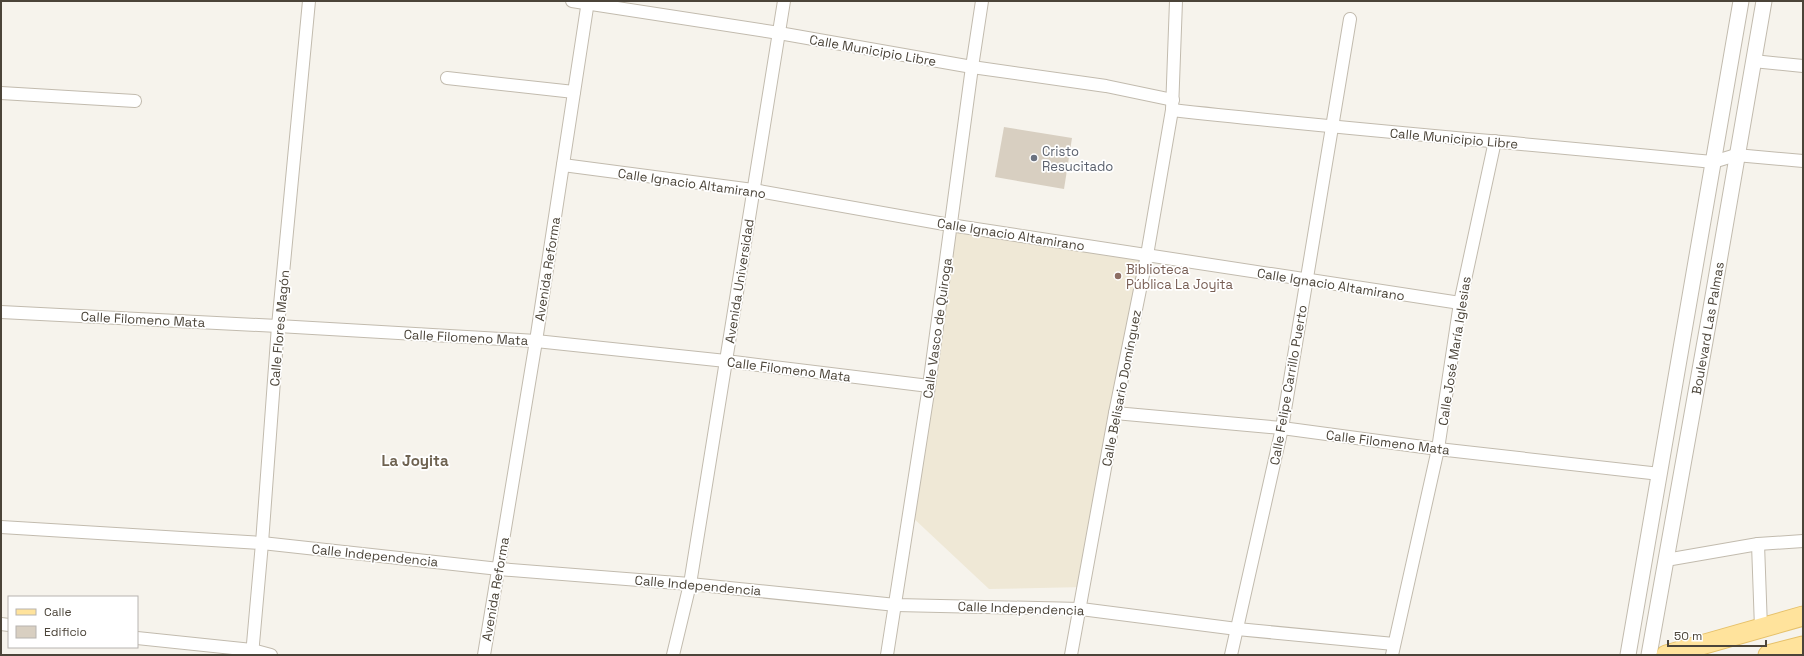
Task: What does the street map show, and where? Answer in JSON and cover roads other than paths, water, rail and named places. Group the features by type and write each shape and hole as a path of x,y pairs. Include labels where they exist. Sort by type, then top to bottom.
{"main road":[{"path":"1666,655 1803,616"},
{"path":"1768,655 1803,646"}],"street":[{"name":"Calle Flores Magón","path":"252,652 262,543 278,326 309,1"},
{"name":"Calle Municipio Libre","path":"572,1 588,2 779,33 972,67 1106,86 1173,105 1332,127 1713,162 1736,155"},
{"name":"Avenida Universidad","path":"673,655 690,584 784,1"},
{"name":"Calle Vasco de Quiroga","path":"887,655 929,386 982,1"},
{"name":"Calle Belisario Domínguez","path":"1071,655 1081,609 1116,413 1147,255 1173,105 1176,1"},
{"name":"Boulevard Las Palmas","path":"1628,655 1741,1"},
{"name":"Boulevard Las Palmas","path":"1650,655 1764,1"},
{"name":"Avenida Reforma","path":"484,655 536,341 588,2"},
{"name":"Calle Felipe Carrillo Puerto","path":"1231,655 1282,428 1350,19"},
{"path":"1753,61 1803,66"},
{"path":"446,78 574,92"},
{"path":"1,93 135,101"},
{"name":"Calle José María Iglesias","path":"1393,650 1438,449 1460,303 1495,141"},
{"path":"1736,155 1803,161"},
{"name":"Calle Ignacio Altamirano","path":"563,165 753,190 950,225 1306,281 1460,303"},
{"name":"Calle Filomeno Mata","path":"1,312 536,341 726,361 929,386"},
{"name":"Calle Filomeno Mata","path":"1116,413 1282,428 1438,449 1660,474"},
{"name":"Calle Independencia","path":"1,527 262,543 499,569 690,584 896,605 1081,609 1393,650"},
{"path":"1666,560 1758,544 1803,541"},
{"path":"1758,544 1761,628"},
{"path":"138,638 271,655"}],"place":[{"name":"Cristo Resucitado","path":"1034,158"},
{"name":"Biblioteca Pública La Joyita","path":"1118,276"}],"district":[{"name":"La Joyita","path":"415,461"}]}
